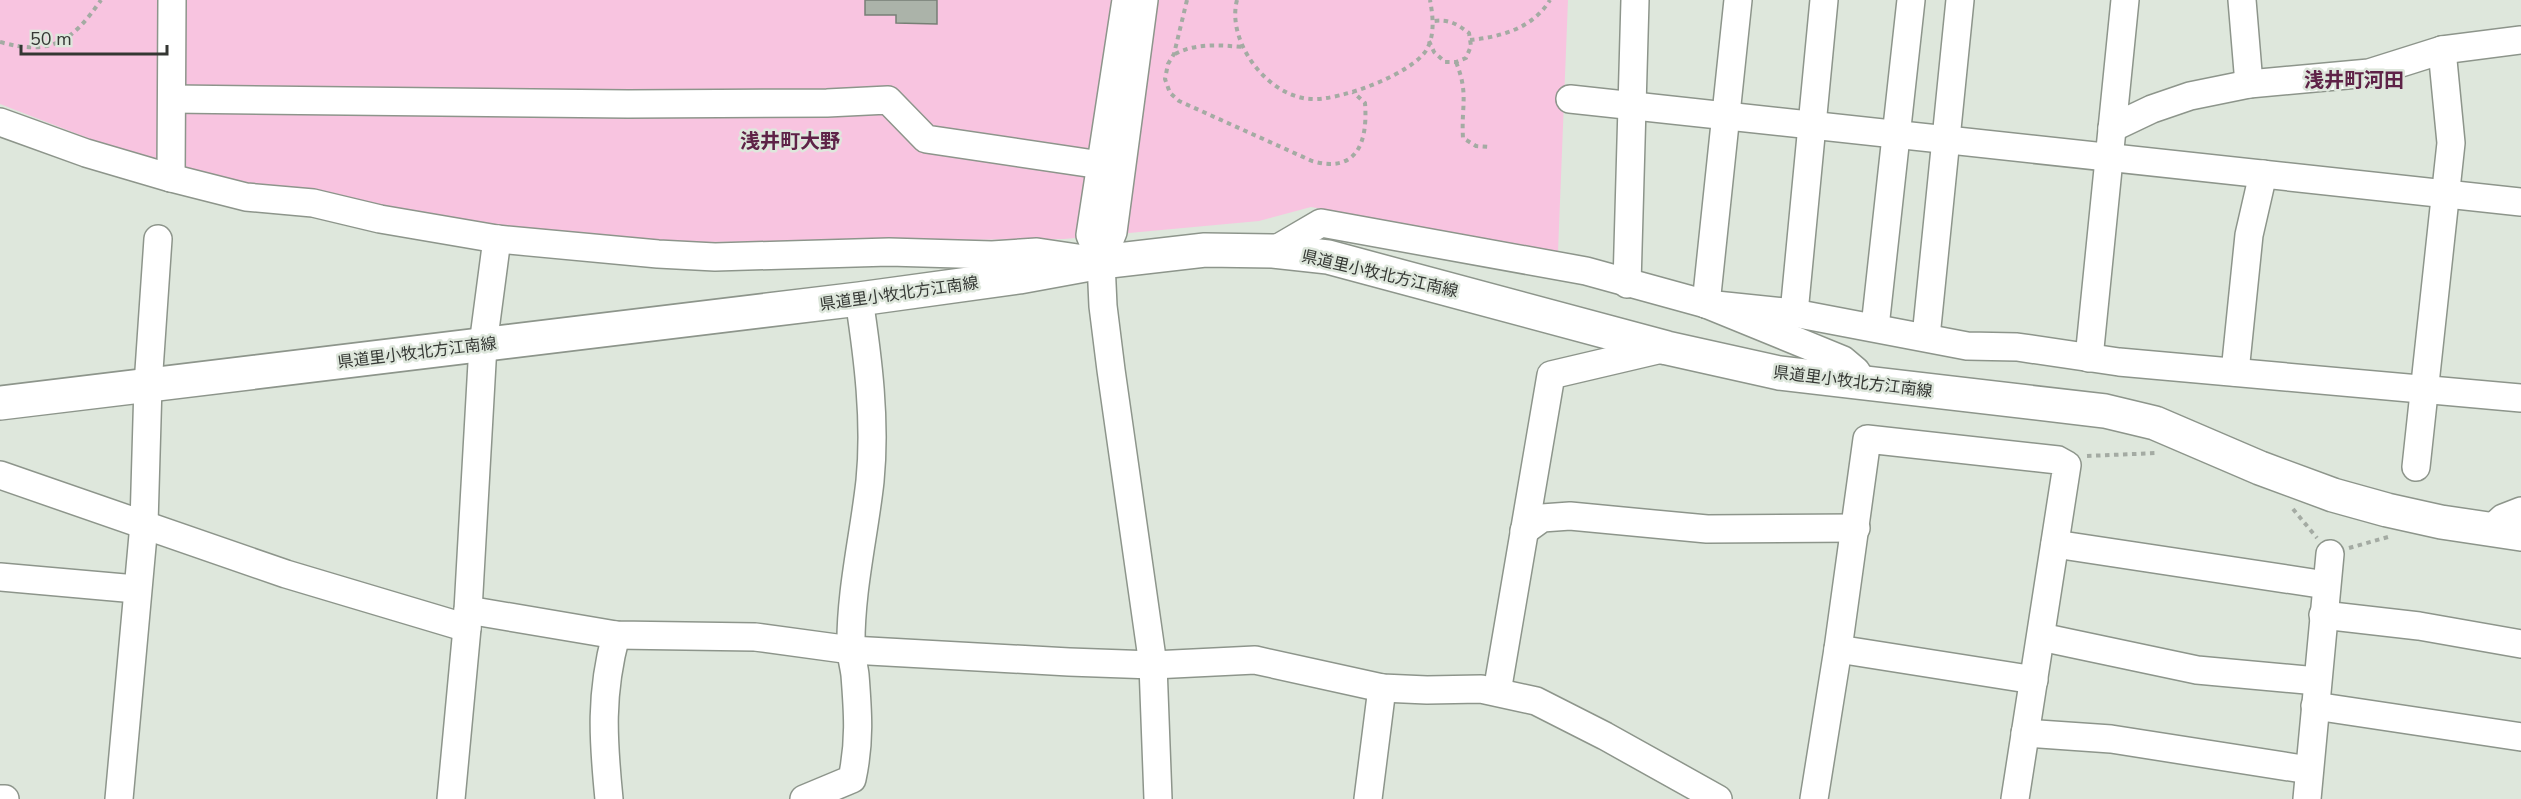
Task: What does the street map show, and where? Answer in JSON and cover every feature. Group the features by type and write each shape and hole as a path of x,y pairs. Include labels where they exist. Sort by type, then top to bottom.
{"main road":[{"name":"県道里小牧北方江南線","path":"0,403 859,299 1019,277 1101,262 1205,250 1273,251 1328,257 1667,348 1779,373 1865,385 2105,411 2156,423 2260,468 2333,495 2387,510 2506,532"}],"street":[{"path":"171,178 172,0"},
{"path":"1126,0 1090,235 1101,262 1103,306 1111,370 1153,665 1158,799"},
{"path":"1101,262 1113,232 1144,0"},
{"path":"1626,284 1635,0"},
{"path":"1706,304 1738,0"},
{"path":"1794,313 1824,0"},
{"path":"1875,327 1911,0"},
{"path":"1926,337 1960,0"},
{"path":"2089,358 2125,0"},
{"path":"2242,0 2249,84"},
{"path":"2112,128 2152,109 2190,96 2249,84 2369,74 2442,50 2521,40"},
{"path":"2416,466 2451,143 2442,50"},
{"path":"172,99 628,104 827,103 888,100 926,139 1101,165"},
{"path":"1570,99 2521,202"},
{"path":"0,122 86,153 246,197 313,203 380,219 497,239 715,257 889,252 992,255 1037,252 1101,262"},
{"path":"2235,372 2249,235 2263,174"},
{"path":"1273,251 1321,223 1586,271 1626,284 1706,304 1843,360 1856,371 1865,385"},
{"path":"118,799 136,589 144,524 148,385 158,239"},
{"path":"451,799 467,619 483,345 497,239"},
{"path":"804,799 852,789 858,752 859,716 851,650 857,563 870,479 871,425 867,348 859,299"},
{"path":"1706,304 1794,313 1967,346 2017,347 2089,358 2521,398"},
{"path":"1497,692 1551,375 1667,348"},
{"path":"1814,799 1856,528 1867,439 2058,460 2067,465 2025,733 2017,799"},
{"path":"0,476 286,574 467,619 616,635 755,637 851,650 1153,665 1255,660 1382,688 1427,690 1481,688 1536,701 1605,736 1718,799"},
{"path":"2506,532 2502,518 2521,511"},
{"path":"1524,531 1542,518 1570,516 1707,529 1856,528"},
{"path":"2055,544 2326,585"},
{"path":"2307,799 2330,554"},
{"path":"0,577 136,589"},
{"path":"2323,615 2419,626 2521,644"},
{"path":"609,799 603,744 603,702 606,670 616,635"},
{"path":"2041,637 2521,737"},
{"path":"1838,649 2034,680"},
{"path":"1368,799 1382,688"},
{"path":"2025,733 2111,739 2309,770"},
{"path":"0,799 5,799"}],"path":[{"path":"0,42 30,48 64,41 85,23 101,0"},
{"path":"1186,0 1174,54 1168,64 1164,79 1170,93 1179,101 1312,161 1328,166 1343,163 1362,145 1366,115 1365,103 1353,92"},
{"path":"1238,0 1238,36 1246,56 1267,79 1289,92 1310,99 1341,97 1408,67 1426,50 1429,41 1434,21 1430,0"},
{"path":"1470,40 1488,38 1530,23 1550,0"},
{"path":"1429,41 1434,52 1445,62 1456,62 1466,58 1471,46 1469,33 1458,25 1446,20 1434,21"},
{"path":"1174,54 1184,49 1202,46 1243,47"},
{"path":"1456,62 1463,78 1466,97 1462,113 1463,138 1476,146 1489,147"},
{"path":"2067,465 2084,456 2163,453"}],"shaded area":[{"path":"0,0 1568,0 1558,252 1311,207 1259,221 1064,239 687,242 500,229 310,192 232,181 93,140 0,104"}],"building":[{"path":"865,0 937,0 937,24 896,23 896,15 865,15"}],"district":[{"name":"浅井町河田","path":"2354,80"},
{"name":"浅井町大野","path":"790,141"}]}
